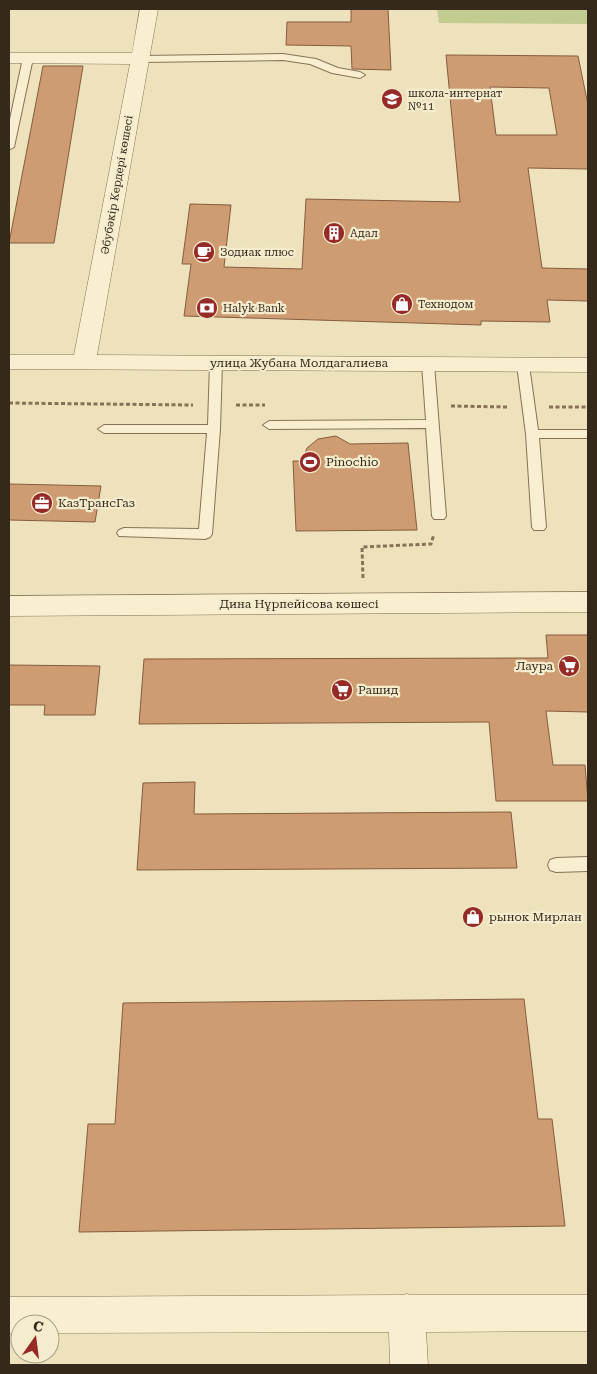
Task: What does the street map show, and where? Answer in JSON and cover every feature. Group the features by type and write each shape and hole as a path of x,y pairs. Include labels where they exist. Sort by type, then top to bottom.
{"street":[{"name":"Әбубәкір Кердері көшесі","path":"84,362 149,9"},
{"path":"9,58 140,59"},
{"name":"улица Жубана Молдагалиева","path":"9,362 588,365"},
{"name":"Дина Нұрпейісова көшесі","path":"9,606 588,602"},
{"path":"9,1315 407,1312 588,1314"},
{"path":"407,1312 409,1365"}],"lane":[{"path":"140,59 283,57 312,61 336,71 360,75"},
{"path":"9,147 28,58"},
{"path":"124,534 205,534 214,429 216,363"},
{"path":"428,364 439,516"},
{"path":"523,365 532,434 539,527"},
{"path":"269,425 432,424"},
{"path":"104,429 214,429"},
{"path":"532,434 588,434"},
{"path":"556,865 588,864"}],"path":[{"path":"365,603 362,547 432,544 439,516"}],"green space":[{"path":"437,9 588,9 588,24 439,23"}],"building":[{"path":"351,9 388,9 391,70 352,69 351,46 286,45 287,22 351,22"},
{"path":"446,55 578,56 588,105 588,169 528,168 542,268 588,269 588,301 547,300 550,322 481,321 481,325 184,316 191,264 182,264 190,204 231,205 224,267 302,269 306,199 460,202","holes":["490,87 549,88 557,135 496,135"]},
{"path":"43,66 83,66 54,243 9,243"},
{"path":"336,436 350,444 408,443 417,530 296,531 293,461 302,461 307,448 318,439"},
{"path":"9,484 101,486 95,522 9,520"},
{"name":"Рашид","path":"546,635 588,635 588,712 546,711 553,765 585,765 588,801 496,801 489,722 139,724 144,659 548,658"},
{"path":"9,665 100,666 95,715 44,715 45,705 9,705"},
{"path":"195,782 194,814 511,812 517,868 137,870 143,783"},
{"path":"524,999 538,1119 552,1119 565,1226 79,1232 88,1124 115,1124 123,1003"}],"place":[{"name":"школа-интернат №11","path":"392,99"},
{"name":"Адал","path":"334,233"},
{"name":"Зодиак плюс","path":"204,252"},
{"name":"Технодом","path":"402,304"},
{"name":"Halyk Bank","path":"207,308"},
{"name":"Pinochio","path":"310,462"},
{"name":"КазТрансГаз","path":"42,503"},
{"name":"Лаура","path":"569,666"},
{"name":"Рашид","path":"342,690"},
{"name":"рынок Мирлан","path":"473,917"}]}
